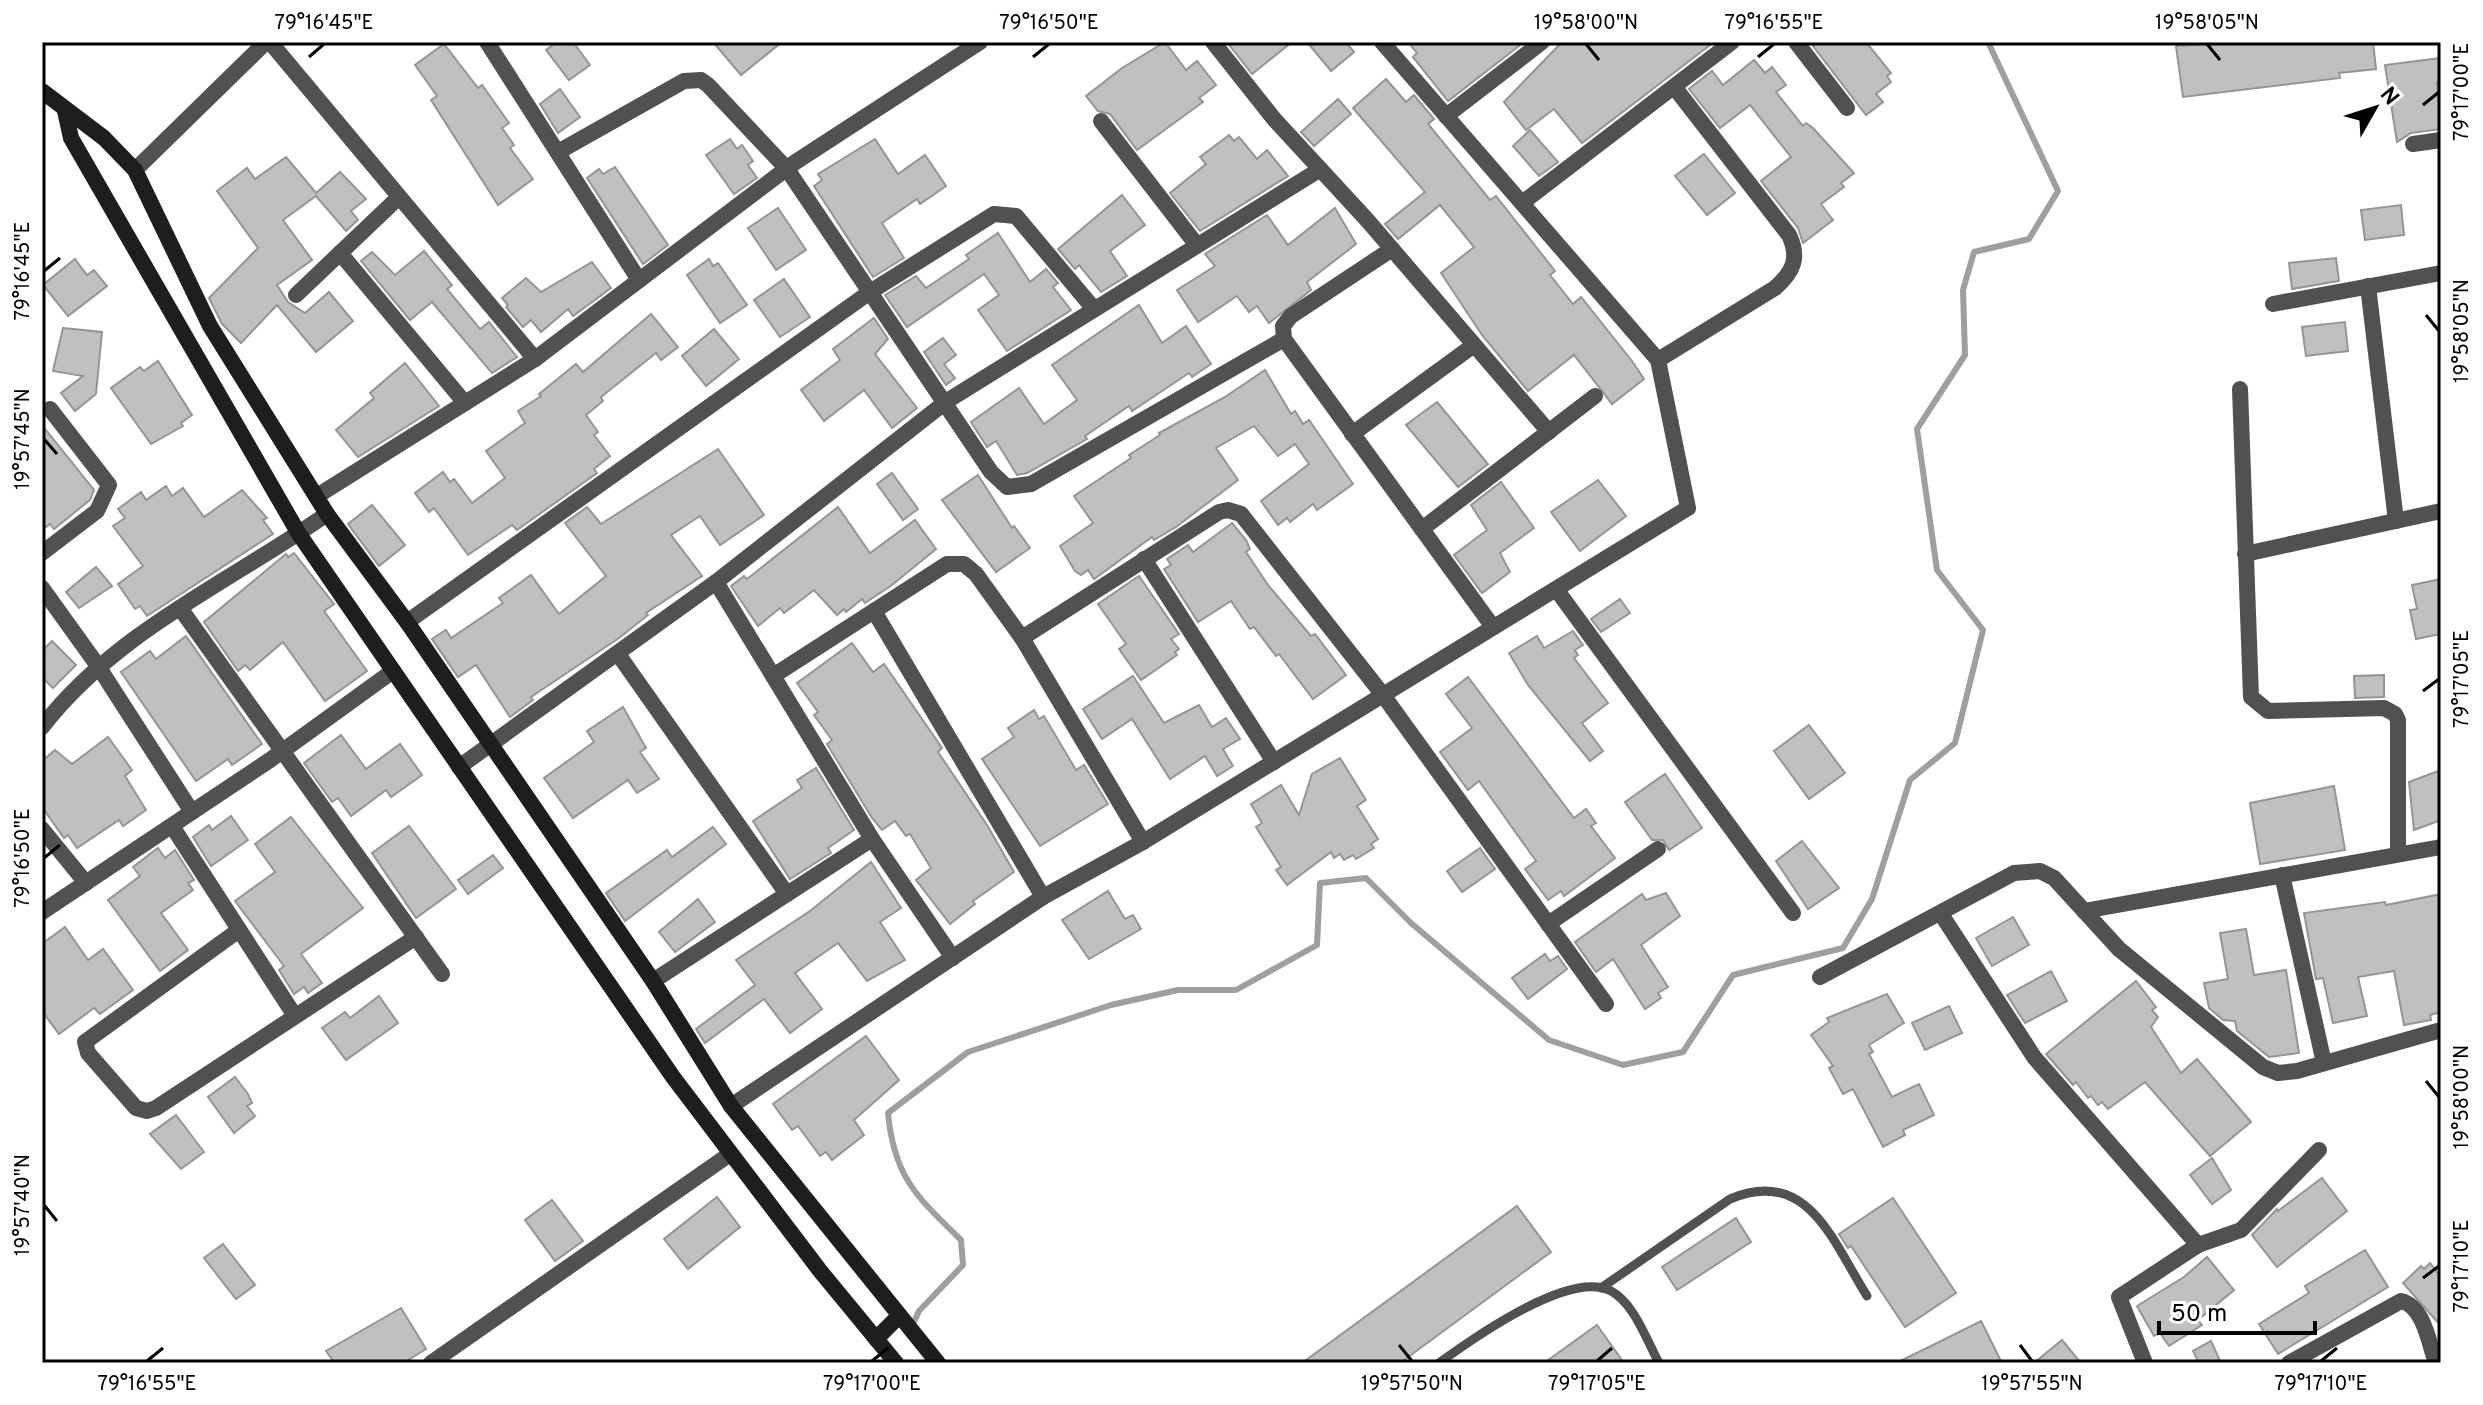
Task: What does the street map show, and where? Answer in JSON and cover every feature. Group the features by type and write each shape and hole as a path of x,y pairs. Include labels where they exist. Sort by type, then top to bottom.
{"main road":[{"path":"42,91 104,138 135,170 210,326 258,408 327,514 407,622 653,981 731,1106 938,1363"},
{"path":"65,111 71,138 299,534 673,1077 896,1363"},
{"path":"876,1339 899,1316"}],"street":[{"path":"135,170 268,42 535,359"},
{"path":"487,42 639,280"},
{"path":"317,496 535,359 787,169 980,42"},
{"path":"1213,42 1319,170 1392,249 1549,432"},
{"path":"731,1106 1043,897 1143,842 1688,508 1658,360 1382,42"},
{"path":"1446,116 1542,42"},
{"path":"1522,203 1732,42"},
{"path":"1796,42 1847,108"},
{"path":"558,152 673,86 695,79 708,85 787,169 947,401 998,481 1007,487 1021,487 1284,339"},
{"path":"1658,360 1775,288 1788,276 1795,262 1795,248 1789,235 1675,88"},
{"path":"1101,121 1196,244"},
{"path":"2413,144 2441,140"},
{"path":"459,767 716,582 947,401 1196,244 1273,202 1319,170"},
{"path":"296,295 399,197"},
{"path":"407,622 870,292 1000,212 1016,216 1023,223 1094,309"},
{"path":"1392,249 1291,316 1283,326 1284,339 1493,627"},
{"path":"340,253 465,403"},
{"path":"2273,304 2441,273"},
{"path":"2368,286 2396,521"},
{"path":"1352,434 1474,345"},
{"path":"2240,389 2250,689 2258,706 2268,711 2384,708 2395,714 2398,720 2398,854"},
{"path":"1422,529 1595,396"},
{"path":"42,553 88,520 105,500 109,485 50,409"},
{"path":"1022,638 1219,512 1228,510 1241,514 1383,695 1606,1004"},
{"path":"2245,554 2441,511"},
{"path":"42,727 98,666 128,641 327,514"},
{"path":"1144,559 1274,762"},
{"path":"773,676 947,564 959,562 976,574 1022,638 1143,842"},
{"path":"716,582 872,839 953,958"},
{"path":"42,588 98,666 192,812"},
{"path":"1556,589 1793,913"},
{"path":"180,608 442,974"},
{"path":"874,611 1043,897"},
{"path":"618,654 787,894"},
{"path":"42,912 284,750 393,671"},
{"path":"172,826 295,1016"},
{"path":"42,829 86,883"},
{"path":"653,981 872,839"},
{"path":"2084,911 2441,847"},
{"path":"1548,924 1658,849"},
{"path":"1820,977 2014,873 2026,870 2054,878 2119,949 2263,1067 2278,1073 2441,1030"},
{"path":"2282,875 2324,1063"},
{"path":"1941,914 2034,1057 2198,1245"},
{"path":"239,930 89,1036 86,1049 136,1108 147,1111 416,937"},
{"path":"2145,1363 2119,1297 2198,1245 2241,1230 2319,1150"},
{"path":"431,1363 730,1154"},
{"path":"2293,1362 2401,1301 2411,1304 2417,1312 2436,1363"}],"lane":[{"path":"1439,1363 1516,1312 1567,1292 1601,1288 1730,1199 1745,1192 1792,1194 1810,1208 1867,1296"},
{"path":"1601,1288 1622,1300 1659,1363"}],"building":[{"path":"557,42 573,42 590,65 569,80 546,50"},
{"path":"713,42 782,42 741,75"},
{"path":"1165,42 1186,70 1197,61 1216,85 1199,98 1203,102 1137,150 1110,114 1098,111 1086,96 1122,68"},
{"path":"1227,42 1292,42 1252,74"},
{"path":"1307,42 1346,42 1354,52 1331,71"},
{"path":"1408,42 1524,42 1448,101 1413,57 1417,53"},
{"path":"1562,42 1714,42 1582,143 1554,109 1526,130 1504,102"},
{"path":"1819,42 1866,42 1891,73 1887,76 1891,82 1876,94 1883,102 1866,115 1813,46"},
{"path":"2239,42 2373,42 2376,69 2339,73 2340,78 2183,97 2176,46"},
{"path":"444,44 478,88 482,85 509,123 502,128 514,145 510,148 533,179 498,205 431,100 437,96 415,65"},
{"path":"2441,58 2441,82 2437,82 2441,129 2411,133 2397,142 2385,65"},
{"path":"1754,60 1765,73 1772,67 1786,85 1776,92 1803,126 1806,123 1813,128 1854,173 1841,183 1844,187 1821,204 1833,220 1803,243 1798,228 1761,181 1791,157 1750,105 1720,128 1689,89 1712,71 1723,85"},
{"path":"1386,79 1406,102 1414,95 1434,119 1428,124 1490,200 1496,196 1555,271 1550,275 1573,304 1581,297 1632,361 1644,379 1612,404 1574,355 1528,391 1482,335 1441,273 1474,247 1440,205 1398,239 1385,224 1425,192 1353,108"},
{"path":"560,89 580,117 558,133 540,104"},
{"path":"1338,99 1351,114 1314,146 1301,132"},
{"path":"1530,130 1558,162 1539,176 1513,146"},
{"path":"1229,135 1234,141 1239,137 1257,159 1267,150 1288,176 1200,231 1170,193 1206,164 1200,157"},
{"path":"730,139 737,149 742,145 753,161 748,165 757,178 734,194 706,155"},
{"path":"875,139 898,174 925,155 946,186 920,204 917,199 882,223 904,258 873,277 814,186 822,180 818,174"},
{"path":"1704,154 1735,193 1707,215 1675,176"},
{"path":"286,157 316,193 340,172 366,199 351,211 358,220 346,231 316,196 283,220 312,260 277,285 288,302 305,313 329,292 353,321 316,352 277,305 241,343 222,324 209,298 258,248 217,191 247,168 255,179"},
{"path":"615,167 668,245 643,264 587,178 599,169 603,174"},
{"path":"1122,195 1145,225 1110,251 1127,276 1101,292 1079,265 1075,269 1058,249"},
{"path":"2401,205 2404,235 2365,240 2361,210"},
{"path":"778,208 806,250 776,270 748,228"},
{"path":"1335,208 1356,244 1307,282 1311,290 1269,323 1257,306 1249,312 1237,296 1198,322 1177,290 1215,266 1205,254 1267,215 1288,245"},
{"path":"998,233 1030,282 1046,269 1058,283 1053,287 1071,310 1007,351 978,310 999,295 984,274 907,327 885,295 916,276 926,288 969,259 966,255"},
{"path":"424,251 452,285 447,289 480,329 489,322 517,357 492,373 432,302 410,320 361,261 372,252 395,275"},
{"path":"2336,258 2339,281 2292,289 2289,263"},
{"path":"75,259 87,275 94,270 107,286 68,316 43,285"},
{"path":"709,259 713,266 718,263 747,305 720,323 687,275"},
{"path":"592,262 611,288 573,316 568,309 541,332 531,320 523,327 506,307 508,305 502,298 526,278 541,292"},
{"path":"784,279 810,317 780,337 754,300"},
{"path":"1139,305 1162,343 1186,326 1211,364 1192,377 1189,373 1132,411 1129,406 1085,436 1087,439 1027,473 1017,475 996,441 987,447 971,422 1019,388 1044,424 1077,400 1052,365"},
{"path":"651,314 678,347 661,360 656,353 601,397 603,401 586,415 598,432 594,435 610,456 594,469 597,473 517,530 512,525 468,555 434,508 429,512 415,493 443,472 450,482 454,479 472,503 505,478 486,451 525,423 518,411 541,396 539,394 576,364 583,372"},
{"path":"874,318 888,339 875,354 917,408 892,428 864,390 824,421 801,390 840,360 833,349"},
{"path":"2345,322 2348,351 2306,356 2302,327"},
{"path":"63,328 102,332 96,394 75,411 61,393 83,376 53,371"},
{"path":"714,329 739,359 706,386 682,356"},
{"path":"943,338 956,355 944,364 955,378 946,385 924,352"},
{"path":"158,361 192,415 181,423 183,426 151,444 111,388 140,367 144,371"},
{"path":"405,363 439,406 358,457 336,430 374,398 370,393"},
{"path":"1265,370 1291,414 1295,411 1303,424 1309,420 1353,484 1317,510 1313,504 1290,522 1287,518 1278,525 1261,501 1309,464 1295,444 1278,456 1254,426 1216,448 1238,480 1176,527 1154,540 1152,537 1094,579 1088,570 1081,575 1075,571 1060,546 1093,523 1074,496 1131,458 1129,455 1159,433 1225,397"},
{"path":"1437,402 1488,464 1458,487 1406,425"},
{"path":"42,425 94,490 90,500 54,529 50,524 42,530"},
{"path":"718,449 764,515 720,545 700,516 671,535 702,576 646,613 648,615 619,638 531,697 533,700 510,717 476,665 458,677 432,639 446,630 451,638 503,603 499,598 531,575 559,614 606,576 565,523 587,507 601,524"},
{"path":"892,473 918,509 903,520 877,484"},
{"path":"978,475 1012,528 1014,526 1030,548 996,572 942,500"},
{"path":"1598,480 1626,516 1580,551 1551,512"},
{"path":"1501,482 1534,528 1500,553 1510,572 1482,593 1454,555 1487,530 1471,505"},
{"path":"166,486 172,496 183,488 204,517 242,490 267,518 263,520 273,534 147,616 140,606 135,609 118,584 143,566 113,526 125,518 118,509 141,492 146,500"},
{"path":"372,505 405,545 379,566 348,524"},
{"path":"838,507 870,553 915,520 936,549 892,585 865,603 862,599 846,612 844,609 837,615 814,590 784,613 780,608 758,626 731,586 744,576 747,579"},
{"path":"1232,523 1246,540 1250,549 1246,552 1268,585 1311,636 1315,634 1346,675 1313,699 1279,654 1276,656 1254,627 1250,629 1231,601 1198,622 1164,569 1171,565 1167,559 1188,545 1193,552"},
{"path":"294,553 334,604 324,611 367,671 325,701 283,642 250,670 245,665 238,671 204,622 286,554 288,557"},
{"path":"96,567 112,586 79,608 66,592"},
{"path":"1139,576 1179,634 1171,639 1179,649 1175,652 1177,655 1141,680 1119,649 1126,644 1098,604"},
{"path":"2441,579 2441,634 2416,639 2410,610 2417,609 2412,585"},
{"path":"1620,599 1630,613 1601,632 1591,619"},
{"path":"1573,631 1583,645 1575,650 1578,655 1574,658 1608,703 1582,723 1603,751 1590,761 1528,685 1509,653 1537,636 1544,648"},
{"path":"186,636 262,744 232,765 228,759 196,781 121,672 150,651 156,659"},
{"path":"52,641 76,665 53,688 42,677 42,651"},
{"path":"852,643 873,672 884,664 942,748 938,752 1014,872 973,901 975,904 950,924 916,880 931,868 910,834 906,836 895,821 882,830 872,818 827,744 832,740 814,715 818,712 797,683"},
{"path":"2384,675 2384,697 2355,698 2354,676"},
{"path":"1133,676 1164,723 1199,705 1212,727 1226,718 1240,739 1223,749 1233,766 1217,776 1205,756 1170,779 1132,719 1102,739 1083,709"},
{"path":"1468,677 1574,818 1586,809 1596,823 1591,826 1615,858 1564,896 1561,891 1548,900 1525,869 1536,861 1479,781 1468,790 1440,752 1472,728 1446,694"},
{"path":"623,707 646,748 640,752 659,779 637,793 628,780 573,818 544,778 594,742 587,731"},
{"path":"1034,710 1039,719 1044,716 1076,770 1084,765 1108,804 1040,846 982,759 1014,737 1008,728"},
{"path":"1809,725 1845,773 1809,799 1774,751"},
{"path":"341,735 366,769 400,744 422,775 391,797 386,790 351,816 338,798 332,802 304,763"},
{"path":"108,737 132,770 125,776 146,810 123,826 119,820 77,848 68,835 64,838 42,807 42,761 55,750 72,764"},
{"path":"1340,758 1366,800 1357,806 1378,839 1371,844 1374,848 1356,859 1353,855 1344,860 1340,854 1334,858 1331,852 1287,885 1276,870 1281,867 1256,827 1262,823 1251,804 1281,785 1299,815 1312,774"},
{"path":"816,768 854,830 828,848 831,853 790,879 753,821 802,788 797,780"},
{"path":"2441,770 2441,820 2414,830 2409,782"},
{"path":"1665,774 1702,828 1669,850 1663,840 1652,840 1625,802"},
{"path":"2334,786 2345,850 2260,864 2250,803"},
{"path":"231,816 248,840 211,866 193,837 209,825 212,830"},
{"path":"291,817 363,908 301,954 322,983 308,993 304,987 294,994 279,970 284,966 235,901 275,872 255,844"},
{"path":"409,826 456,889 416,918 372,853"},
{"path":"713,827 726,844 625,921 606,893 667,850 672,857"},
{"path":"1802,841 1839,888 1808,909 1776,861"},
{"path":"158,848 165,858 175,850 194,880 188,883 193,890 161,913 188,950 160,971 108,900 140,876 133,867"},
{"path":"1480,848 1495,869 1462,892 1447,871"},
{"path":"493,855 503,868 468,894 458,880"},
{"path":"871,862 901,908 880,922 905,960 867,981 838,943 795,973 822,1009 790,1033 764,999 705,1043 696,1029 755,985 736,960 810,911"},
{"path":"1108,891 1125,919 1133,915 1141,929 1089,959 1062,920"},
{"path":"1666,893 1680,916 1641,945 1668,987 1658,993 1661,998 1645,1009 1613,959 1596,972 1575,942 1642,894 1646,900"},
{"path":"2441,894 2441,1012 2430,1015 2431,1020 2404,1025 2394,971 2358,977 2367,1016 2333,1023 2323,978 2316,979 2304,913 2385,902 2386,905"},
{"path":"698,899 715,922 675,952 659,932"},
{"path":"2013,917 2029,945 1992,966 1976,938"},
{"path":"65,927 88,960 103,949 133,990 100,1014 94,1008 59,1034 42,1011 42,944"},
{"path":"2246,929 2254,975 2286,970 2299,1053 2269,1057 2237,1031 2235,1021 2223,1020 2209,1008 2204,983 2228,979 2220,933"},
{"path":"1545,954 1550,961 1558,956 1567,969 1528,999 1512,978"},
{"path":"2051,971 2067,1001 2025,1023 2007,995"},
{"path":"2136,981 2156,1007 2152,1010 2158,1017 2151,1027 2181,1073 2197,1059 2251,1122 2210,1156 2145,1082 2108,1109 2102,1102 2098,1105 2091,1096 2088,1098 2076,1082 2073,1085 2046,1054"},
{"path":"1887,994 1904,1023 1869,1045 1873,1052 1869,1054 1892,1097 1919,1084 1934,1115 1903,1130 1905,1135 1883,1147 1853,1089 1843,1094 1829,1068 1833,1066 1811,1035 1829,1022 1827,1018"},
{"path":"379,996 398,1023 346,1060 322,1028 345,1012 350,1018"},
{"path":"1949,1006 1962,1033 1925,1050 1912,1023"},
{"path":"866,1036 899,1080 854,1120 864,1135 832,1160 826,1152 820,1156 798,1126 792,1130 773,1104"},
{"path":"235,1077 248,1094 252,1103 247,1106 255,1116 234,1133 208,1097"},
{"path":"176,1115 204,1152 181,1169 150,1134"},
{"path":"2212,1158 2231,1190 2212,1204 2190,1175"},
{"path":"2322,1178 2347,1211 2277,1267 2252,1235 2277,1209"},
{"path":"717,1197 740,1227 688,1269 664,1239"},
{"path":"1893,1198 1956,1293 1905,1327 1851,1246 1848,1248 1839,1234"},
{"path":"552,1200 583,1241 555,1261 525,1220"},
{"path":"1517,1206 1551,1252 1400,1363 1302,1363"},
{"path":"1736,1218 1751,1242 1677,1290 1662,1267"},
{"path":"223,1244 255,1285 236,1299 204,1258"},
{"path":"2365,1250 2388,1287 2278,1354 2259,1324 2309,1293 2305,1286"},
{"path":"2207,1257 2234,1290 2198,1320 2202,1325 2169,1346 2160,1333 2154,1336 2137,1306 2184,1277"},
{"path":"2430,1263 2441,1277 2441,1326 2403,1283 2421,1266 2424,1269"},
{"path":"401,1308 426,1349 403,1363 335,1363 326,1351"},
{"path":"1981,1321 2002,1363 1896,1363 1929,1347"},
{"path":"1597,1325 1624,1363 1544,1363"},
{"path":"2062,1340 2081,1363 2034,1363"},
{"path":"2211,1341 2221,1363 2199,1363 2193,1351"}],"waterway":[{"path":"913,1324 919,1311 963,1265 961,1240 931,1211 910,1184 896,1154 888,1113 968,1052 1111,1005 1178,990 1236,990 1317,945 1320,883 1366,878 1411,923 1549,1040 1623,1065 1683,1052 1733,975 1843,948 1872,899 1910,780 1955,743 1983,630 1937,570 1917,429 1965,355 1963,290 1974,252 2029,239 2058,191 1988,42"}]}
